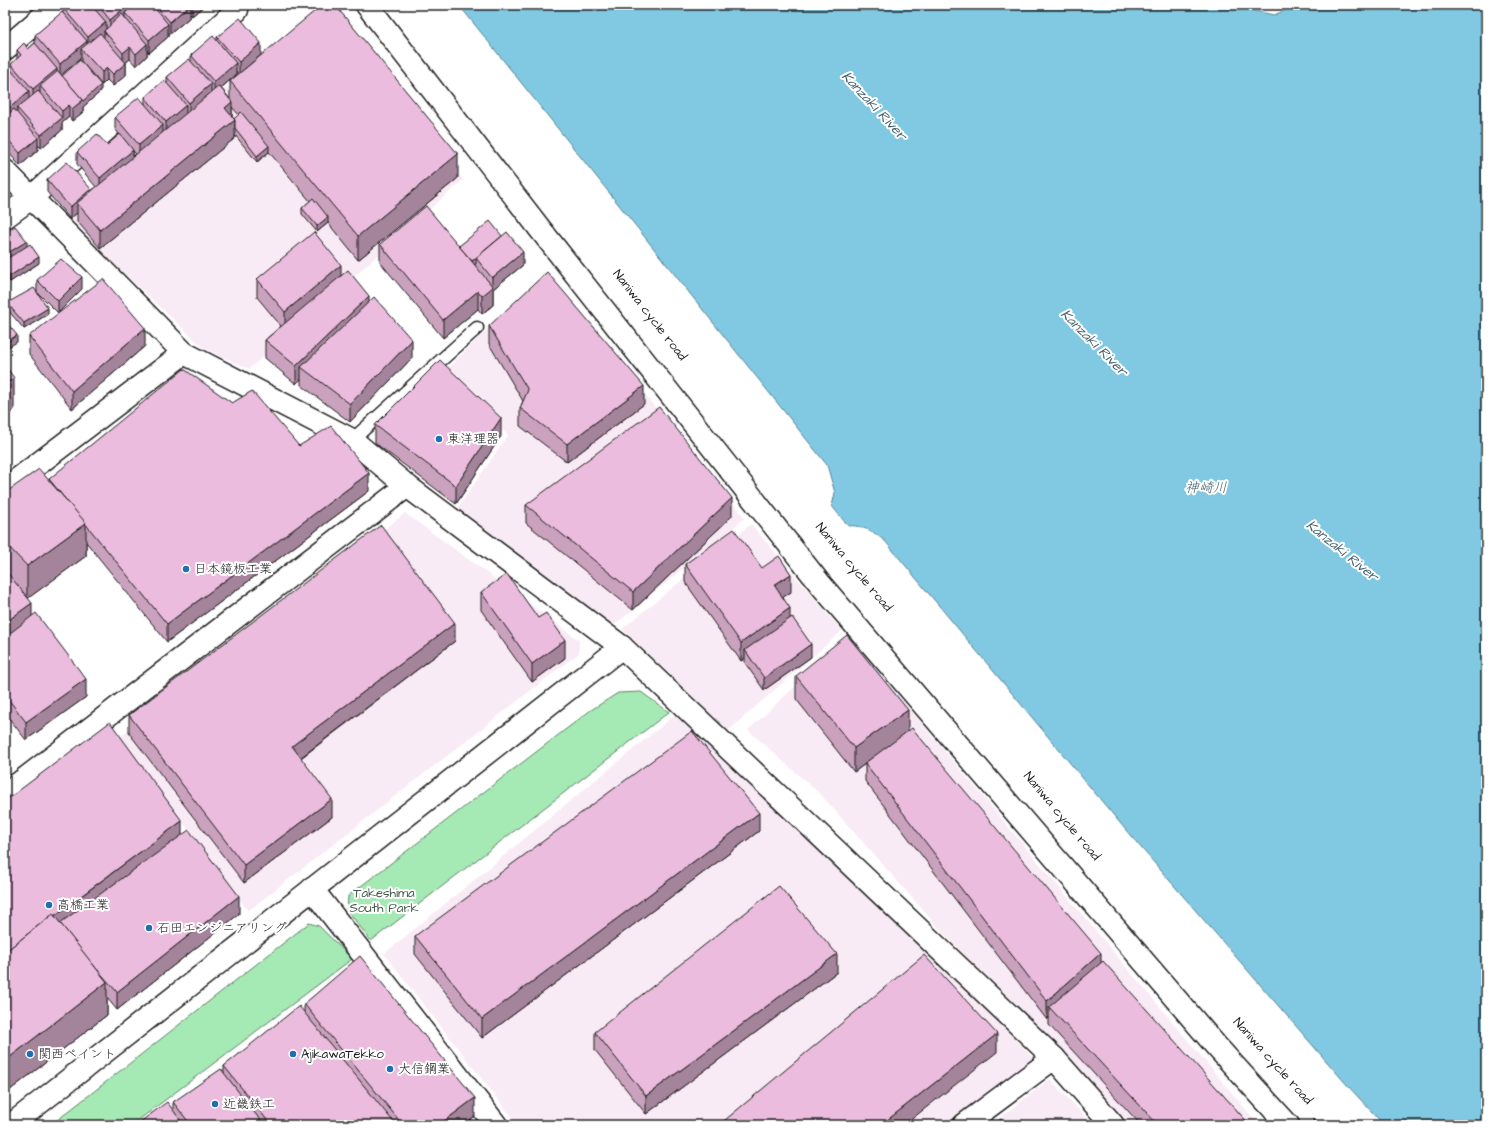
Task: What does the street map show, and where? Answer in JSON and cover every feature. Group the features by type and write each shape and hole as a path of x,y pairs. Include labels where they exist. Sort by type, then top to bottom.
{"street":[{"path":"5,50 56,5"},
{"path":"5,217 30,198 238,10 234,5"},
{"path":"367,5 544,236 821,585 1217,1046 1288,1125"},
{"path":"5,171 184,353 352,440 407,486 622,647 1054,1058 1113,1125"},
{"path":"5,489 184,353"},
{"path":"5,794 407,486"},
{"path":"11,1125 622,647"},
{"path":"312,889 496,1125"},
{"path":"964,1125 1054,1058"}],"lane":[{"path":"352,440 477,328"}],"path":[{"name":"Naniwa cycle road","path":"1307,1114 1318,1125"}],"shaded area":[{"path":"321,8 463,180 249,369 205,349 69,222"},
{"path":"545,272 745,518 612,627 457,509 508,435 442,374"},
{"path":"405,513 579,640 579,653 248,911 120,737"},
{"path":"751,524 842,631 728,731 622,629"},
{"path":"849,637 1259,1125 1123,1125 936,925 822,796 748,730"},
{"path":"681,710 858,872 1036,1061 952,1125 518,1125 384,954"},
{"path":"1050,1079 1093,1125 990,1125"}],"green space":[{"name":"Takeshima South Park","path":"641,692 669,712 371,941 347,910 348,896 591,710 618,693"},
{"name":"Takeshima South Park","path":"309,923 319,926 352,959 132,1125 51,1125"}],"water":[{"name":"神崎川","path":"459,5 1226,5 1274,15 1298,5 1486,5 1486,1125 1384,1125 1348,1086 1130,835 885,541 873,532 858,526 848,526 832,506 835,493 827,465"}],"building":[{"path":"67,5 91,5 106,22 88,37 63,8"},
{"path":"98,5 126,5 127,6 110,20"},
{"path":"134,5 152,5 168,24 149,40 125,13"},
{"path":"155,5 189,5 170,22"},
{"path":"322,5 335,5 458,154 358,236 230,81"},
{"path":"62,12 87,41 60,64 35,35"},
{"path":"122,14 147,44 136,54 130,47 123,53 104,31"},
{"path":"240,18 261,43 239,62 217,37"},
{"path":"100,33 126,63 113,74 107,68 102,72 81,49"},
{"path":"213,36 236,63 214,82 191,55"},
{"path":"24,43 28,49 35,43 57,69 33,89 11,64 21,55 17,50"},
{"path":"189,59 211,84 189,103 167,77"},
{"path":"80,60 101,85 83,101 62,76"},
{"path":"5,63 29,91 5,112"},
{"path":"58,71 83,100 72,109 69,105 62,111 40,86"},
{"path":"164,80 186,105 166,122 145,97"},
{"path":"219,86 232,102 225,108 235,120 100,230 77,203"},
{"path":"38,91 62,118 41,135 17,108"},
{"path":"139,97 163,125 139,145 115,117"},
{"path":"14,109 38,138 20,153 5,136 5,117"},
{"path":"241,112 269,146 257,156 235,128 234,119"},
{"path":"97,134 107,145 120,134 133,150 100,178 77,152"},
{"path":"67,162 91,189 70,207 47,180"},
{"path":"313,198 328,217 317,226 302,208"},
{"path":"426,206 493,287 482,296 478,291 443,320 380,244"},
{"path":"490,221 502,236 472,261 459,246"},
{"path":"15,226 27,241 5,255 5,233"},
{"path":"314,232 341,265 285,312 257,279"},
{"path":"507,232 523,252 492,278 476,258"},
{"path":"30,244 39,257 10,276 5,269 5,260"},
{"path":"61,259 82,277 58,301 37,280"},
{"path":"348,270 369,296 296,366 265,340"},
{"path":"547,272 644,386 567,444 520,408 528,390 489,326"},
{"path":"103,279 145,328 72,391 29,336"},
{"path":"34,288 48,308 24,323 7,303"},
{"path":"374,297 412,340 350,404 301,367"},
{"path":"5,321 17,335 5,343"},
{"name":"東洋理器","path":"440,360 501,418 456,486 375,425"},
{"path":"5,365 14,378 5,384"},
{"name":"日本鏡板工業","path":"184,369 232,403 252,391 299,446 331,426 369,473 167,624 49,479"},
{"path":"659,407 732,498 633,592 526,505"},
{"path":"39,469 86,523 27,566 5,543 5,493"},
{"path":"381,525 455,623 292,746 332,799 244,865 129,715"},
{"path":"734,529 762,568 779,556 791,574 774,585 790,608 741,643 685,564"},
{"path":"5,570 32,603 6,622 5,621"},
{"path":"507,574 538,618 546,613 565,640 532,664 481,592"},
{"path":"36,613 86,679 26,722 5,695 5,637"},
{"path":"792,617 811,644 764,678 745,650"},
{"path":"847,635 908,710 854,748 796,676"},
{"name":"高橋工業","path":"110,722 182,821 54,916 53,914 5,952 5,801"},
{"path":"912,728 1101,953 1047,1001 865,763"},
{"path":"692,731 759,813 482,1019 415,936"},
{"name":"石田エンジニアリング","path":"189,830 239,896 117,992 89,960 60,923"},
{"path":"779,886 837,954 646,1096 595,1032"},
{"name":"関西ペイント","path":"53,914 107,982 5,1061 5,952"},
{"path":"924,955 997,1034 881,1125 719,1125"},
{"name":"大信鋼業","path":"360,956 475,1098 439,1125 403,1125 304,1004"},
{"path":"1103,961 1250,1125 1158,1125 1049,1007"},
{"name":"AjikawaTekko","path":"299,1006 396,1125 271,1125 224,1066"},
{"path":"221,1069 264,1125 191,1125 173,1102"},
{"path":"167,1102 184,1125 136,1125"},
{"path":"1001,1119 1006,1125 993,1125"}],"place":[{"name":"東洋理器","path":"439,439"},
{"name":"日本鏡板工業","path":"186,569"},
{"name":"高橋工業","path":"49,905"},
{"name":"石田エンジニアリング","path":"149,928"},
{"name":"関西ペイント","path":"30,1054"},
{"name":"AjikawaTekko","path":"293,1054"},
{"name":"大信鋼業","path":"390,1069"},
{"name":"近畿鉄工","path":"215,1104"}],"water label":[{"name":"Kanzaki River","path":"874,106"},
{"name":"Kanzaki River","path":"1094,343"},
{"name":"Kanzaki River","path":"1342,551"}]}
